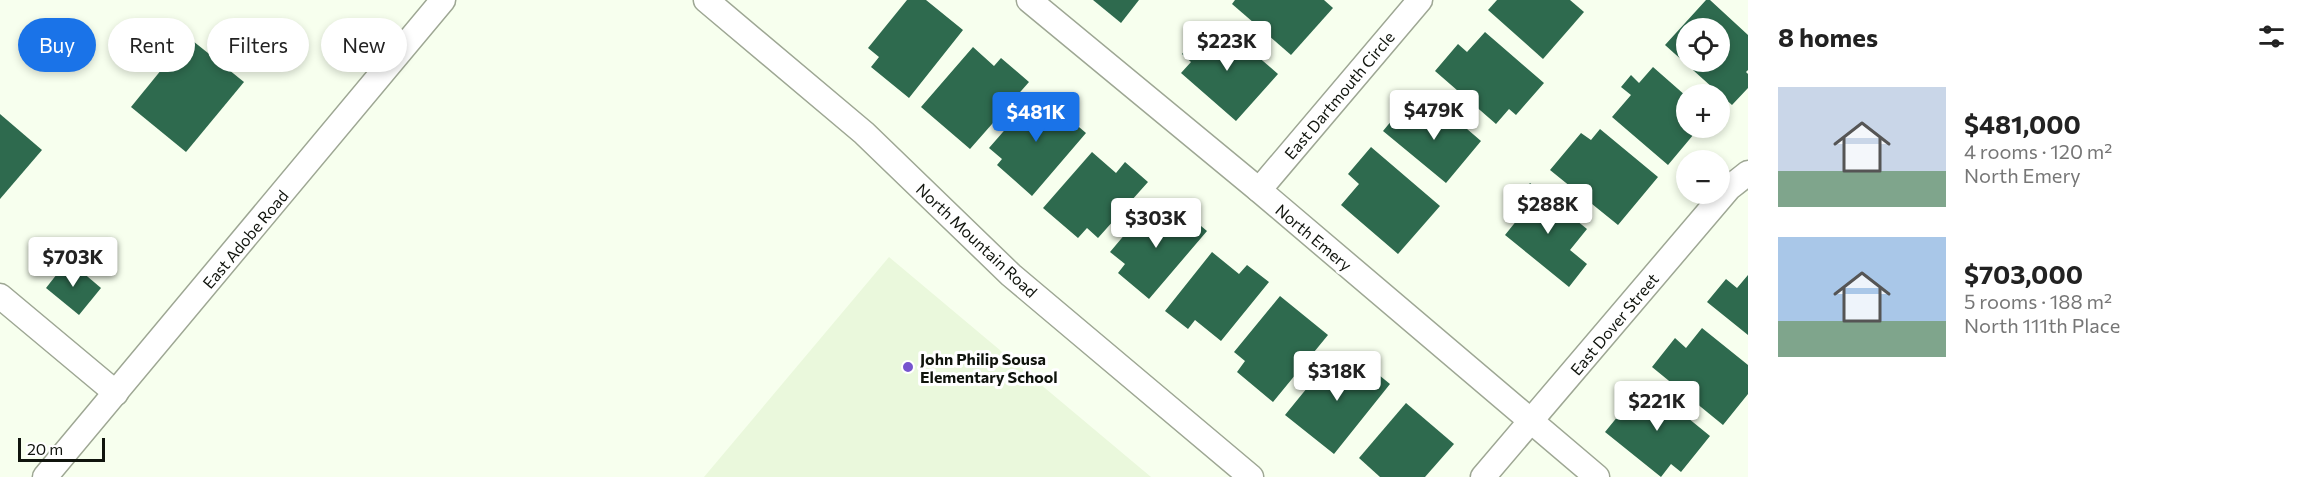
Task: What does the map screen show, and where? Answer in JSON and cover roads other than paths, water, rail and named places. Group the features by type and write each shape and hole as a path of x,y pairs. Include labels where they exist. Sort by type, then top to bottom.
{"street":[{"name":"East Adobe Road","path":"45,477 443,0"},
{"name":"North Mountain Road","path":"706,0 864,133 1011,275 1251,477"},
{"name":"North Emery","path":"1029,0 1259,190 1597,477"},
{"name":"East Dartmouth Circle","path":"1259,190 1420,0"},
{"name":"East Dover Street","path":"1483,477 1730,188 1748,173"},
{"path":"0,296 116,393"}],"place":[{"name":"John Philip Sousa Elementary School","path":"908,367"}]}
